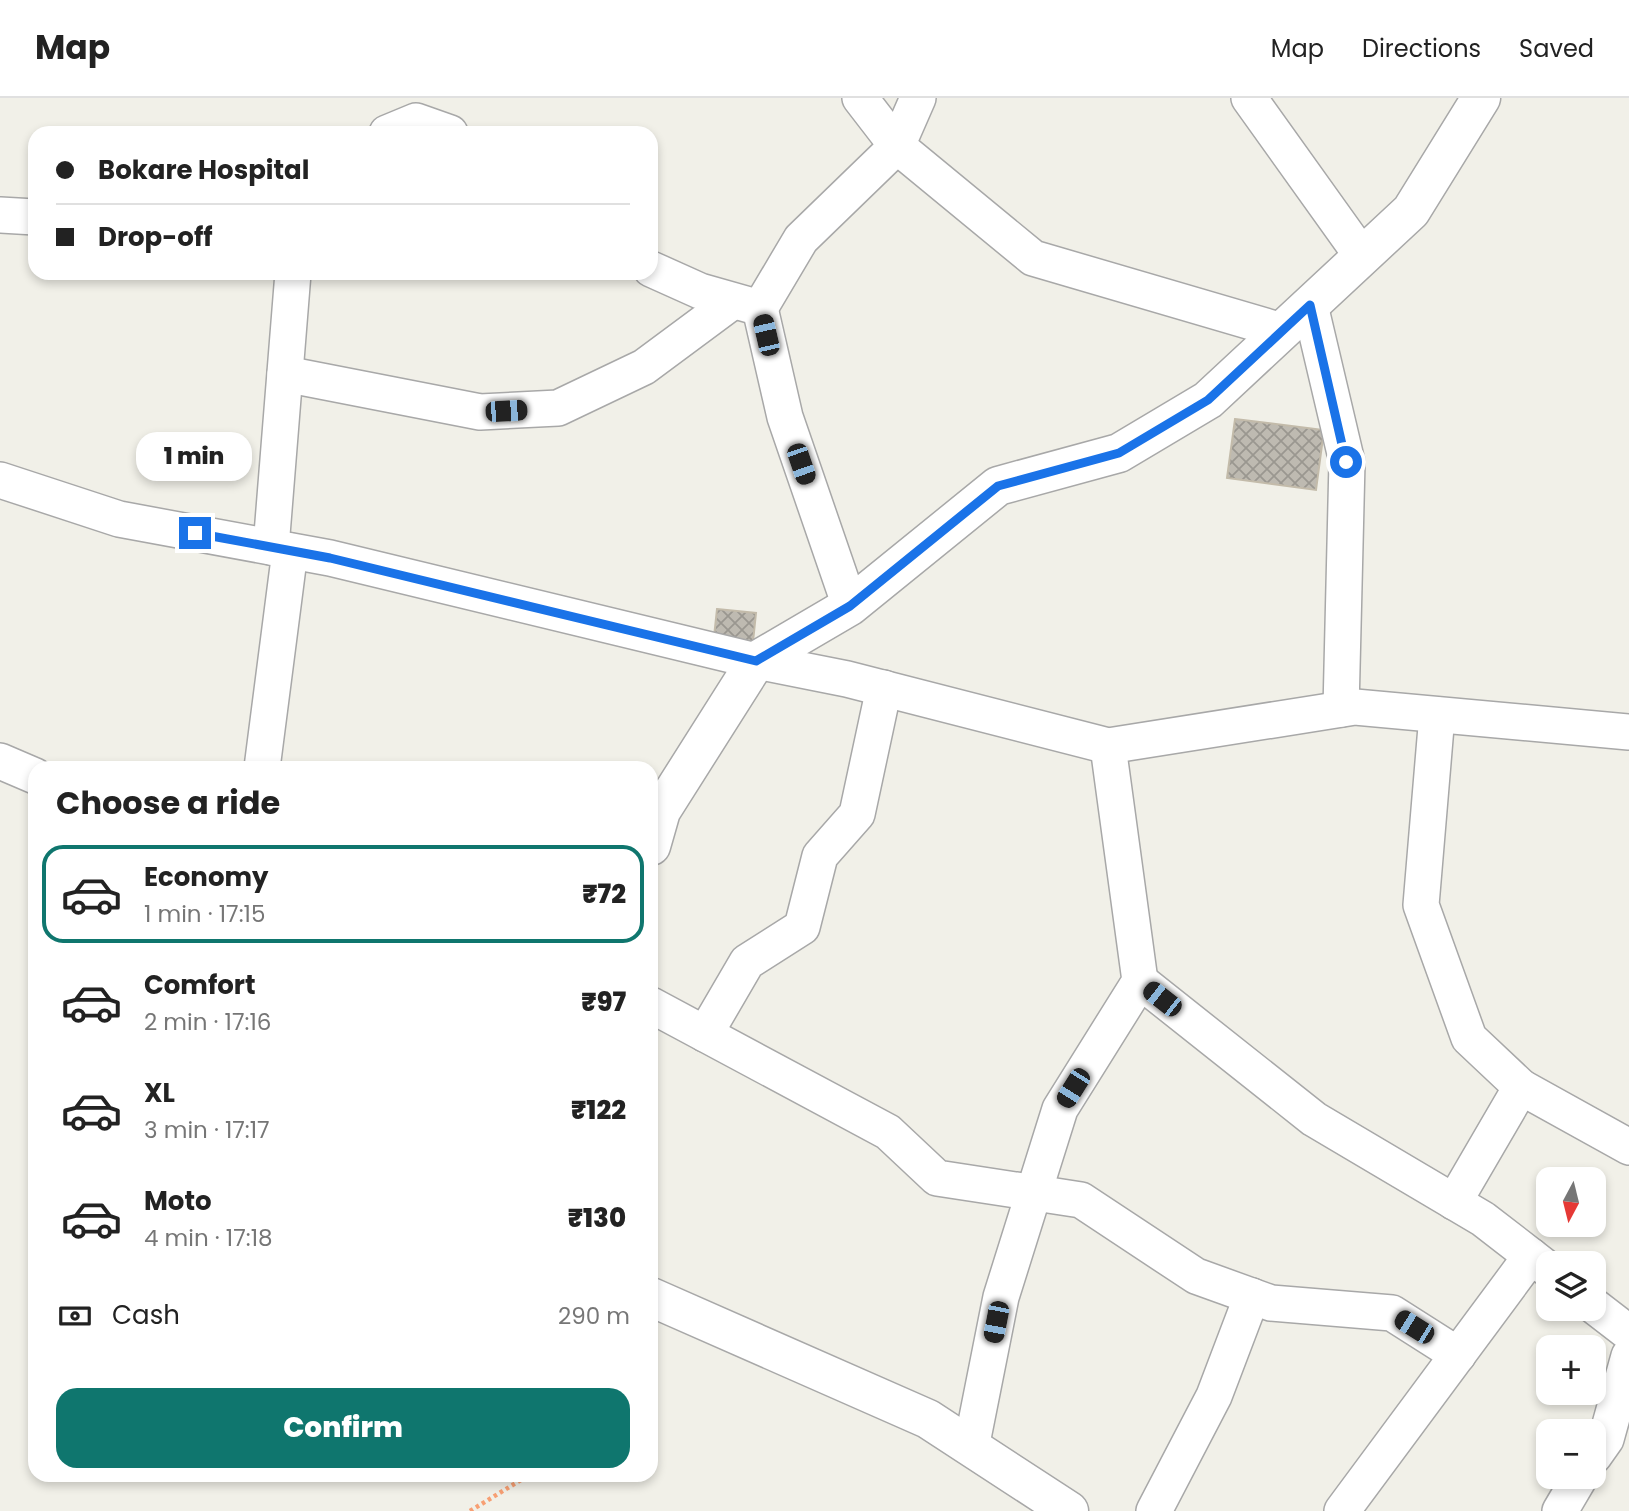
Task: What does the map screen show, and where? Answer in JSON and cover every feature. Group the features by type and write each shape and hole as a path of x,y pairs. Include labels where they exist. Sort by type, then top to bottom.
{"street":[{"path":"860,98 897,146 1033,258 1282,331"},
{"path":"285,374 480,412 558,408 644,367 746,304 801,239 897,146 918,98"},
{"path":"1249,98 1362,256"},
{"path":"658,822 661,811 756,661 850,606 998,486 1119,453 1208,400 1411,211 1481,98"},
{"path":"404,126 416,121 430,126"},
{"path":"0,215 28,216"},
{"path":"658,272 699,291 746,304"},
{"path":"263,761 280,549 285,374 292,280"},
{"path":"746,304 850,606"},
{"path":"1310,305 1346,462 1341,709"},
{"path":"0,481 119,519 330,558 756,661 884,688 1108,746 1355,707 1629,732"},
{"path":"705,1034 747,962 802,928 820,856 857,814 884,688"},
{"path":"1437,715 1420,905 1469,1038 1521,1087 1629,1147"},
{"path":"971,1448 1001,1297 1060,1109 1140,981 1108,746"},
{"path":"0,761 28,773"},
{"path":"1140,981 1314,1119 1483,1219 1536,1260"},
{"path":"658,1009 888,1132 937,1178 1081,1200 1196,1276 1271,1303 1392,1313 1458,1355"},
{"path":"1454,1202 1521,1087"},
{"path":"1342,1511 1458,1355 1536,1267"},
{"path":"1154,1511 1214,1396 1252,1296"},
{"path":"658,1300 928,1419 1063,1509"},
{"path":"1606,1315 1629,1333"},
{"path":"1606,1439 1622,1406 1629,1356"},
{"path":"1560,1511 1573,1489"}],"path":[{"path":"470,1511 518,1482"}],"building":[{"path":"1235,419 1324,430 1316,490 1227,478"},
{"path":"717,609 756,613 753,642 714,637"}],"route":[{"path":"195,533 330,558 756,661 850,606 998,486 1119,453 1208,400 1310,305 1346,462"}]}
